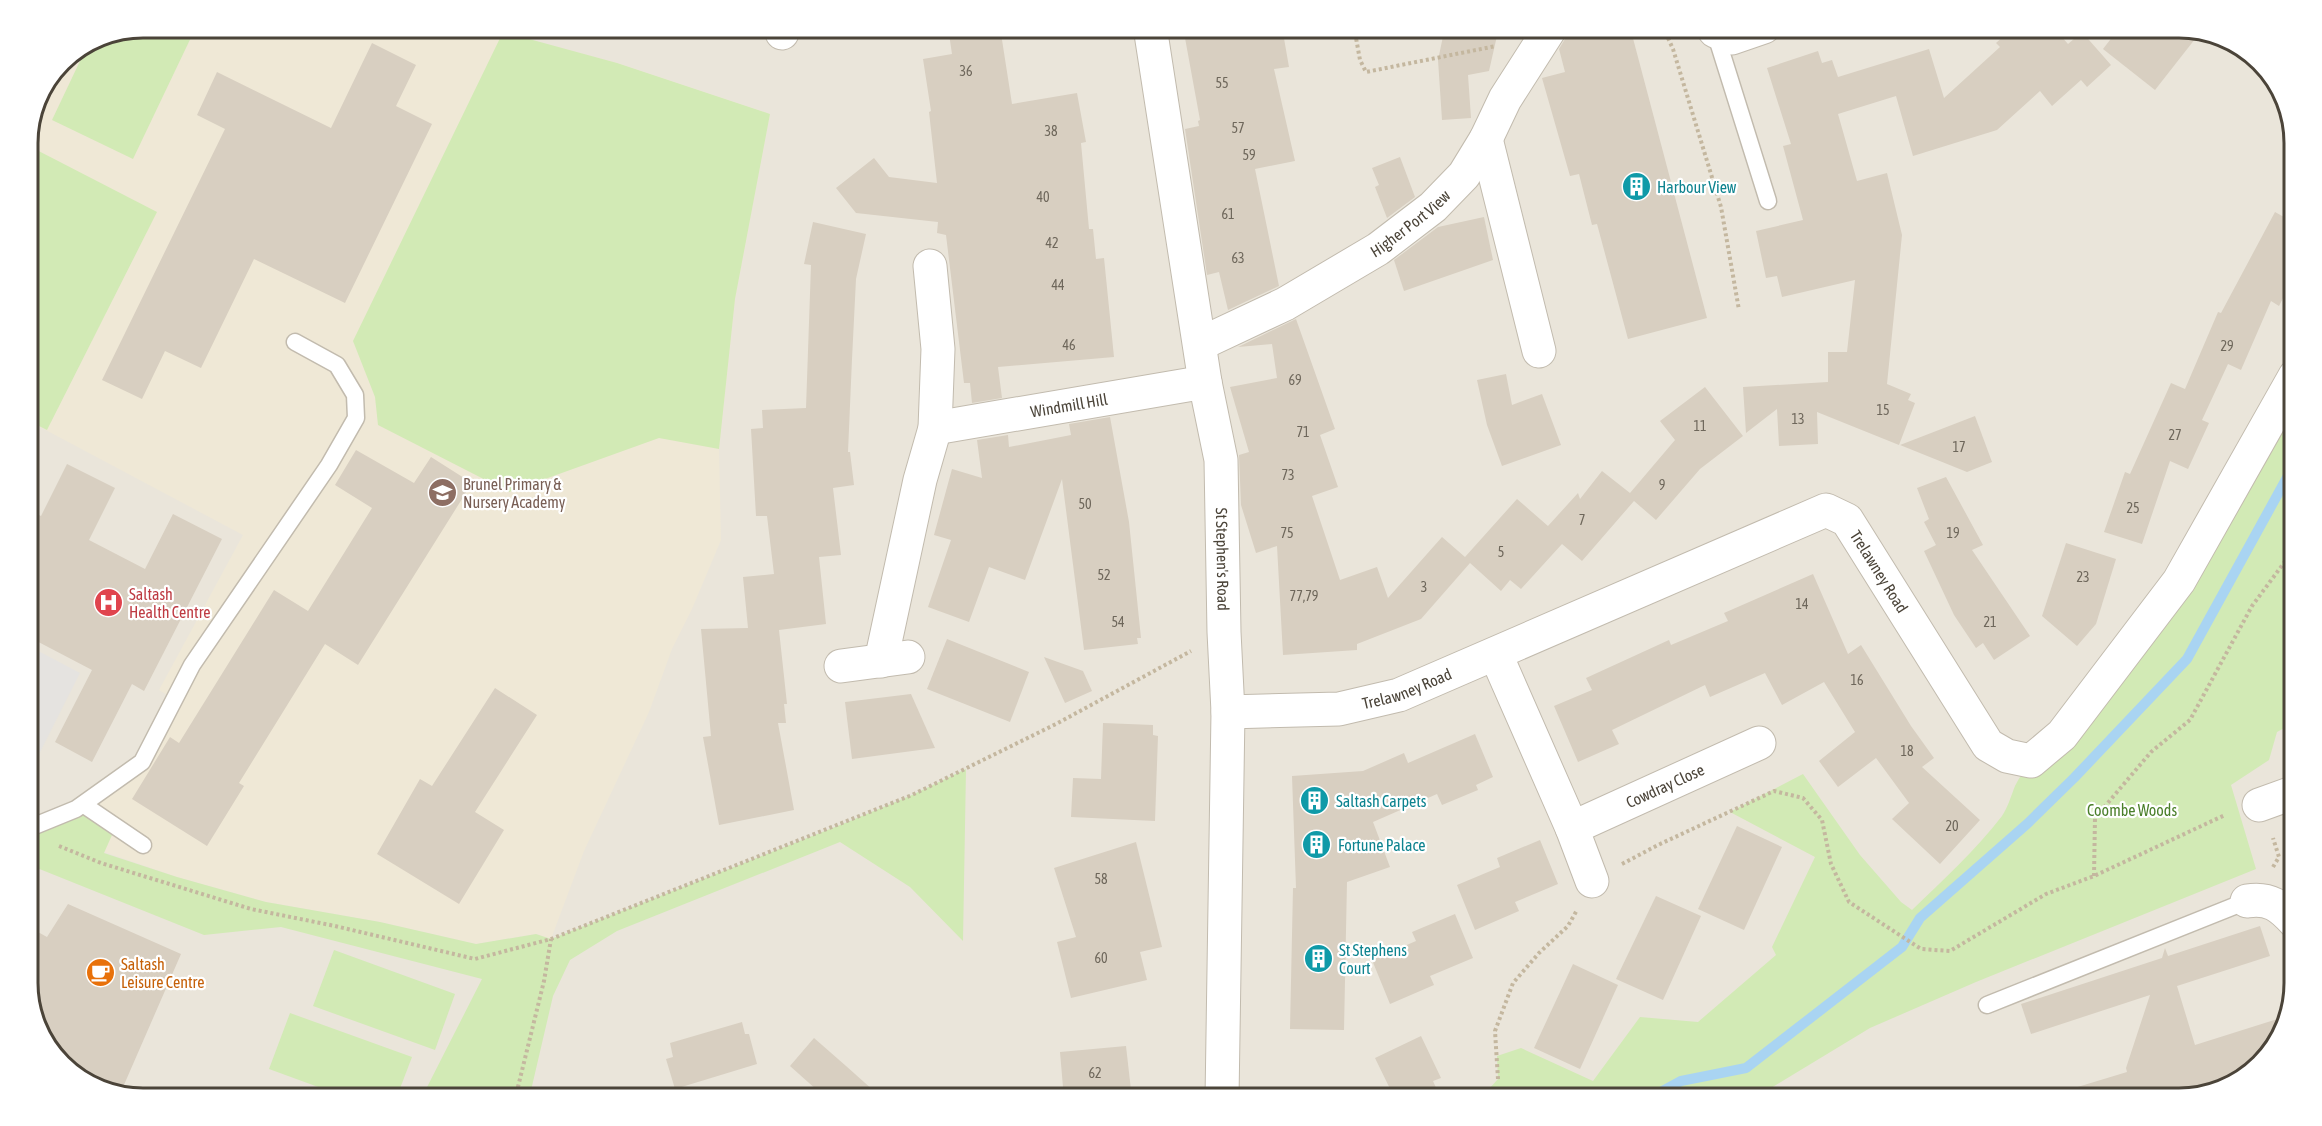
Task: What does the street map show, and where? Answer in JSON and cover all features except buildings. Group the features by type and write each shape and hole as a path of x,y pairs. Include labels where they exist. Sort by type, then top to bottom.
{"street":[{"name":"St Stephen's Road","path":"1152,38 1205,382 1221,460 1228,712 1222,1088"},
{"name":"Higher Port View","path":"1200,344 1285,304 1378,249 1433,207 1464,175 1486,139 1505,99 1544,38"},
{"path":"1486,139 1539,351"},
{"path":"841,666 895,659 918,490 935,428 938,349 930,266"},
{"name":"Windmill Hill","path":"935,428 1205,382"},
{"name":"Trelawney Road","path":"1228,712 1339,709 1399,695 1496,655 1826,510 1847,520 1988,745 2007,756 2031,760 2062,735 2179,581 2284,395"},
{"path":"1496,655 1572,828 1592,880"},
{"name":"Cowdray Close","path":"1572,828 1759,743"},
{"path":"2261,804 2284,796"},
{"path":"2252,900 2280,905 2284,910"}],"lane":[{"path":"1717,38 1768,201"},
{"path":"38,824 84,805 142,762 192,665 329,465 356,418 355,395 337,365 296,342"},
{"path":"84,805 143,845"},
{"path":"1987,1005 2252,900"}],"path":[{"path":"1356,38 1360,60 1366,72 1487,48"},
{"path":"1668,38 1721,207 1739,310"},
{"path":"2094,876 2095,818 2151,752 2190,720 2252,606 2284,563"},
{"path":"48,842 101,862 251,909 475,959 550,939 912,795 1056,724 1175,659"},
{"path":"1498,1079 1495,1031 1513,983 1539,953 1568,926 1592,880 1658,845 1774,791 1803,798 1822,820 1831,864 1849,902 1921,949 1950,951 2046,894 2094,876 2232,812 2261,804 2279,856 2252,900"},
{"path":"518,1088 544,981 550,939"}],"shaded area":[{"path":"143,38 2179,38 2200,40 2226,48 2249,64 2267,84 2279,109 2284,136 2284,983 2282,1004 2274,1030 2254,1058 2243,1067 2220,1080 2193,1088 129,1088 96,1078 73,1062 55,1042 43,1017 38,990 38,136 41,115 48,96 59,79 73,64 90,52 122,40"},
{"name":"Brunel Primary & Nursery Academy","path":"143,38 524,38 617,63 770,114 735,299 719,449 721,540 692,609 672,649 649,712 584,851 551,939 536,934 476,944 380,922 266,902 177,877 104,852 118,821 92,799 142,762 174,699 159,690 243,535 38,426 38,136 41,115 48,96 73,64 109,43"},
{"path":"38,651 80,673 38,756"}],"green space":[{"path":"191,38 133,159 52,120 81,58 90,52 122,40"},
{"path":"500,38 525,38 617,63 770,114 735,299 719,449 659,438 509,492 378,425 375,397 353,341"},
{"path":"38,151 157,212 47,430 38,426"},
{"name":"Coombe Woods","path":"2284,393 2284,728 2277,732 2269,760 2231,785 2256,869 1976,982 1870,1028 1771,1088 1490,1088 1498,1079 1497,1056 1521,1048 1593,1081 1640,1017 1698,1022 1776,955 1772,947 1815,857 1730,812 1803,774 1860,855 1901,902 1912,910 1992,829 2004,813 2024,771 2062,735"},
{"path":"966,769 963,941 910,887 840,842 617,931 570,960 553,996 532,1088 427,1088 482,979 281,927 204,935 38,868 38,825 76,809 112,835 104,853 177,877 266,902 380,922 476,944 536,934 551,939 912,795"},
{"path":"334,950 455,994 435,1050 313,1006"},
{"path":"290,1013 412,1057 400,1088 321,1088 269,1069"}],"waterway":[{"path":"1668,1088 1681,1081 1746,1068 1902,947 1920,918 2027,824 2187,659 2284,483"}],"place":[{"name":"Harbour View","path":"1636,187"},
{"name":"Brunel Primary & Nursery Academy","path":"442,493"},
{"name":"Saltash Health Centre","path":"108,603"},
{"name":"Saltash Carpets","path":"1315,801"},
{"name":"Fortune Palace","path":"1317,845"},
{"name":"St Stephens Court","path":"1318,959"},
{"name":"Saltash Leisure Centre","path":"100,973"}]}
